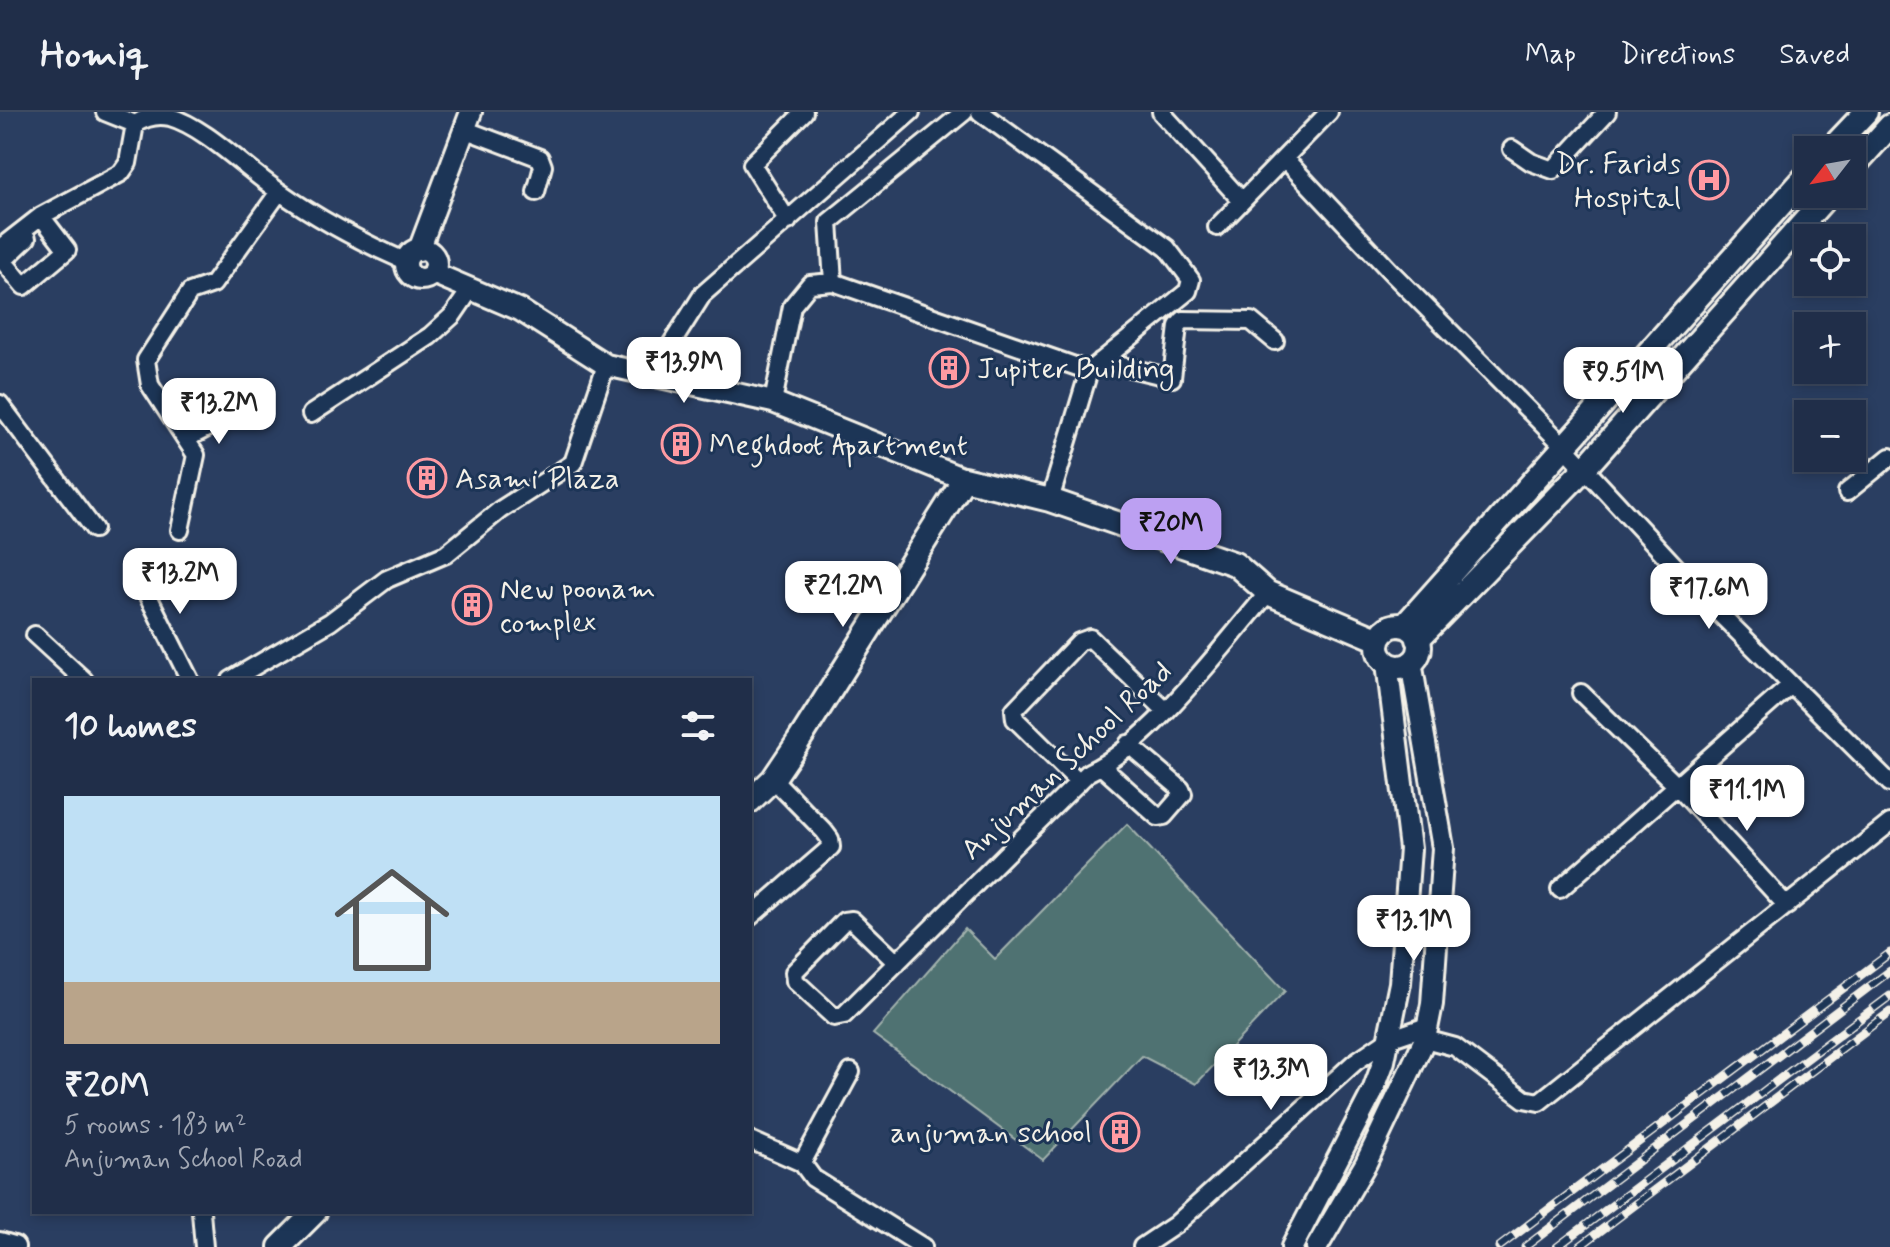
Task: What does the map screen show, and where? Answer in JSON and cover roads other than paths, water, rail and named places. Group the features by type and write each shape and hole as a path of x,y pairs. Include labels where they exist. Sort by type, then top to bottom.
{"main road":[{"path":"1843,136 1866,112"},
{"path":"1866,153 1890,126"},
{"path":"1411,632 1564,446 1794,190"},
{"path":"1411,632 1584,469 1817,208"},
{"path":"752,799 773,779 964,479 1050,500 1235,564 1268,593 1379,640"},
{"path":"1386,629 1411,632 1418,652 1411,662 1399,667 1387,663 1379,653 1379,640 1386,629"},
{"path":"280,1247 313,1214"}],"street":[{"path":"105,112 135,124"},
{"path":"788,221 752,164 804,112"},
{"path":"651,376 703,294 911,112"},
{"path":"833,282 829,222 964,112"},
{"path":"980,112 1167,248 1191,280 1188,291 1095,366 1050,500"},
{"path":"1161,112 1241,200"},
{"path":"1217,227 1329,112"},
{"path":"1512,149 1531,162 1553,170 1607,112"},
{"path":"0,248 121,173 128,163 135,124 147,116 169,117 194,129 279,192 356,239 413,256 428,251 435,258 433,273 520,310 606,365 773,402 964,479"},
{"path":"413,256 469,121 540,158 543,166 536,192"},
{"path":"1284,158 1791,685 1890,783"},
{"path":"180,530 196,455 150,385 146,360 190,292 213,284 279,192"},
{"path":"773,402 792,306 810,284 833,282 1095,366 1172,378 1178,326 1183,320 1251,321 1275,341"},
{"path":"311,414 430,336 453,315 470,290"},
{"path":"234,678 330,622 387,579 446,554 500,510 573,463 606,365"},
{"path":"0,404 94,529"},
{"path":"186,439 232,415"},
{"path":"1847,492 1890,457"},
{"path":"135,570 189,678"},
{"name":"Anjuman School Road","path":"897,963 852,920 844,921 794,972 795,981 834,1017 844,1015 897,963 1079,782 1166,711 1268,593"},
{"path":"35,635 82,678"},
{"path":"1079,782 1015,719 1014,710 1079,642 1090,638 1166,711"},
{"path":"1317,1247 1366,1163 1426,1032 1435,977 1443,848 1411,662"},
{"path":"1292,1247 1373,1091 1389,1039 1400,983 1411,877 1387,663"},
{"path":"1560,889 1791,685"},
{"path":"1581,693 1677,786 1787,906"},
{"path":"1101,766 1158,817 1164,816 1183,794 1181,789 1128,744"},
{"path":"752,915 831,847 830,839 773,779"},
{"path":"1142,1247 1175,1225 1355,1062 1389,1039 1426,1032 1455,1047 1524,1099 1539,1102 1890,823"},
{"path":"802,1163 851,1072"},
{"path":"752,1141 802,1163 813,1178 923,1247"},
{"path":"201,1214 204,1247"},
{"path":"0,1243 14,1247"}],"railway":[{"path":"1499,1247 1890,953"},
{"path":"1525,1247 1890,971"},
{"path":"1557,1247 1890,996"},
{"path":"1579,1247 1890,1012"}],"place":[{"name":"Dr. Farids Hospital","path":"1709,180"},
{"name":"Jupiter Building","path":"949,368"},
{"name":"Meghdoot Apartment","path":"681,444"},
{"name":"Asami Plaza","path":"427,478"},
{"name":"New poonam complex","path":"472,605"},
{"name":"anjuman school","path":"1120,1132"}]}
